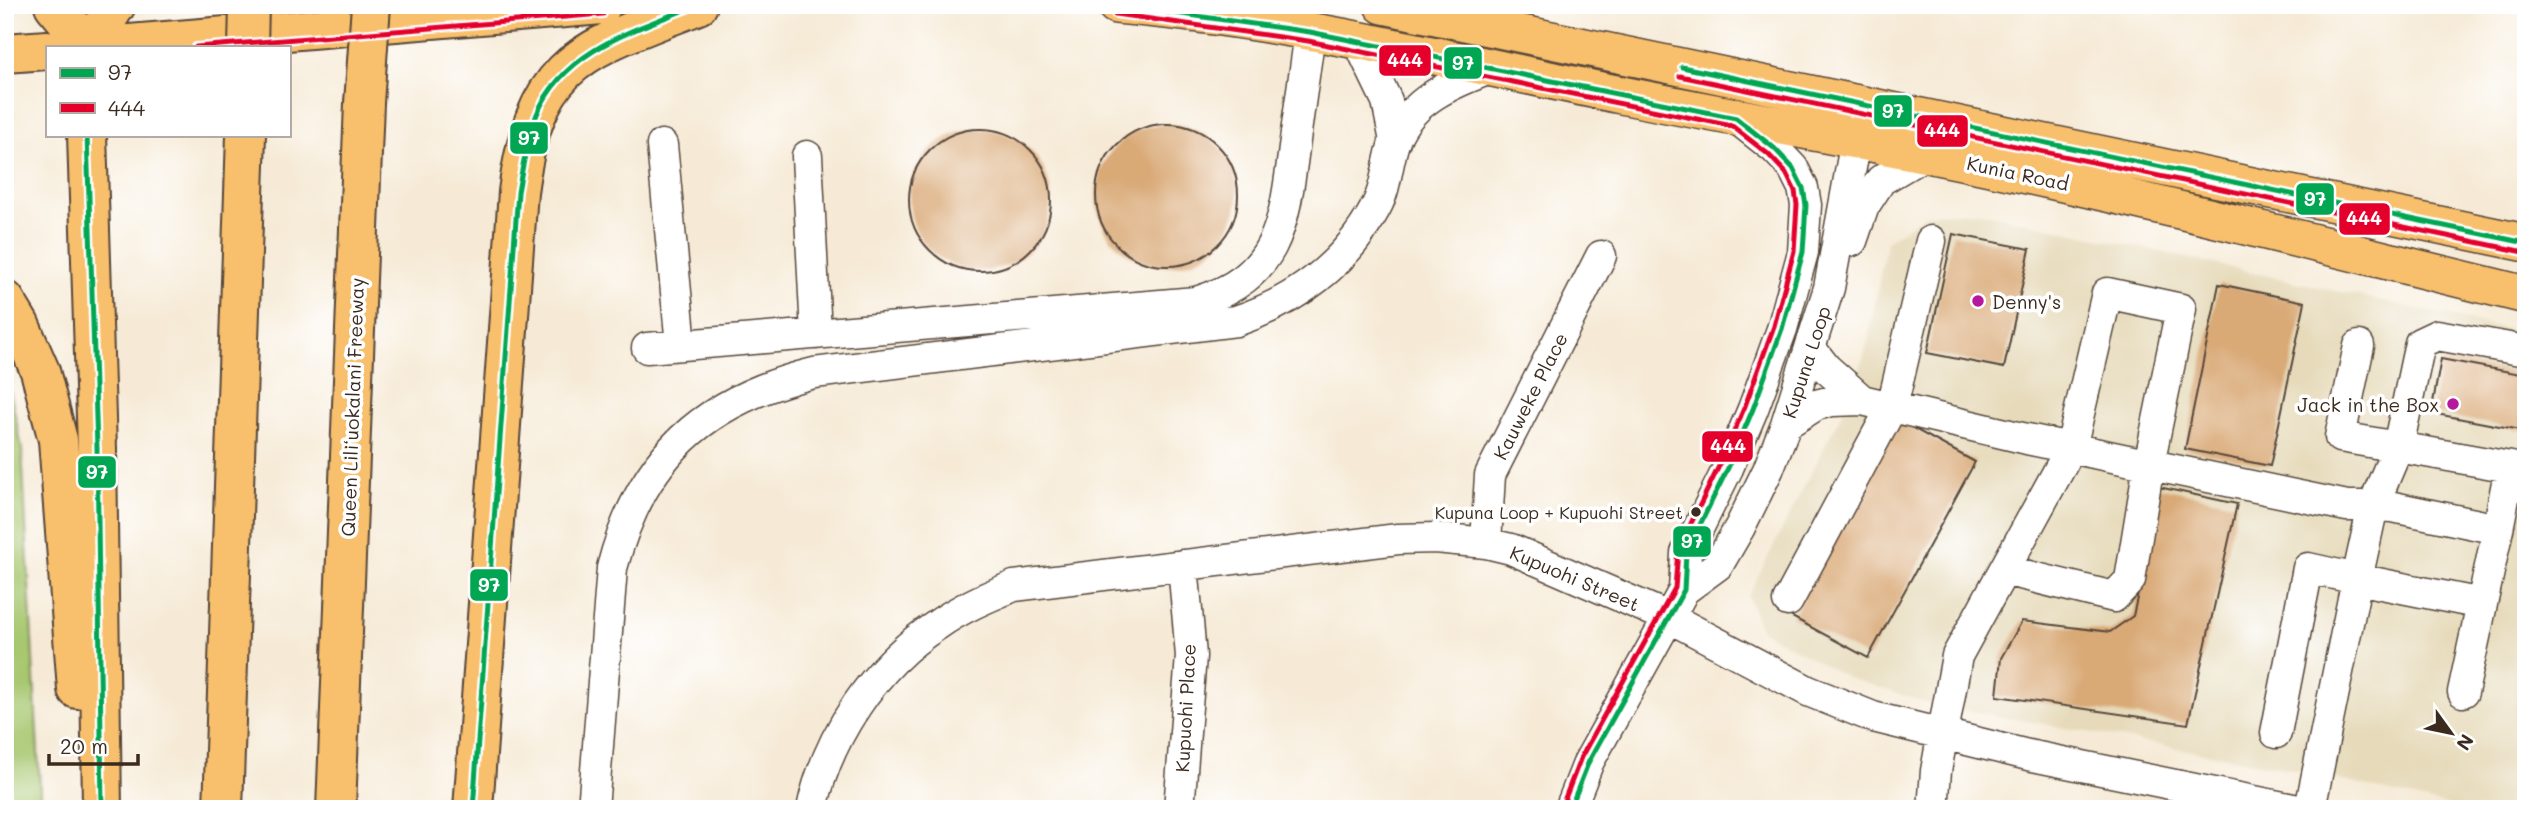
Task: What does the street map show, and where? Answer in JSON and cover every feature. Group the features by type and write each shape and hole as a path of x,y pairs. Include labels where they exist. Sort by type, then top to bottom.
{"highway":[{"path":"54,5 89,46"},
{"path":"91,46 116,5"},
{"path":"248,46 249,5"},
{"name":"Queen Liliʻuokalani Freeway","path":"336,809 370,5"},
{"path":"102,46 602,5"},
{"path":"473,809 518,192 527,137 536,111 564,70 594,47 698,5"},
{"path":"5,53 46,50"},
{"path":"87,136 97,449 102,809"},
{"path":"223,809 246,136"},
{"path":"5,300 20,325 40,371 58,440 80,741 89,809"}],"main road":[{"name":"Kunia Road","path":"1116,5 1310,32 1736,118 1927,153 2056,181 2526,295"},
{"name":"Kunia Road","path":"1384,5 2526,243"}],"street":[{"path":"647,348 1196,302 1228,289 1243,280 1267,254 1282,223 1310,32"},
{"path":"1358,41 1387,102 1395,141"},
{"path":"593,809 612,568 622,532 637,498 657,467 682,439 711,415 743,396 778,382 814,373 1236,321 1261,313 1291,298 1317,279 1341,258 1362,232 1378,204 1395,141 1410,116 1430,98 1455,82 1490,69"},
{"name":"Kupuna Loop","path":"1684,590 1717,565 1740,527 1768,470 1786,424 1829,288 1863,104"},
{"name":"Kupuna Loop","path":"1570,809 1589,761 1684,590 1686,553 1728,468 1765,378 1803,252 1807,205 1803,188 1793,168 1774,148 1736,118"},
{"path":"663,145 681,345"},
{"path":"1829,288 1872,192 1890,173 1927,153"},
{"path":"807,156 816,334"},
{"path":"1788,600 1892,407 1931,241"},
{"name":"Kauweke Place","path":"1486,543 1490,475 1601,256"},
{"path":"1933,809 1942,736 1957,656 2004,570 2071,448 2107,292 2180,309 2149,464 2130,580 2114,597 2004,570"},
{"path":"2310,809 2373,506 2398,447 2420,343 2437,335 2526,351"},
{"path":"2359,346 2340,438 2518,462 2498,529 2463,692"},
{"path":"1811,349 1826,368 1862,400"},
{"path":"1786,424 1816,405 1832,401 1862,400 2071,448 2347,506 2393,508 2498,529"},
{"name":"Kupuohi Street","path":"812,809 826,763 846,723 871,686 901,653 935,625 973,603 1014,586 1398,539 1436,538 1486,543 1547,563 1670,618 1808,691 1873,717 1942,736 2293,809"},
{"name":"Kupuohi Place","path":"1178,809 1191,656 1184,565"},
{"path":"2276,733 2308,568 2482,604"}],"shaded area":[{"path":"1979,212 2526,333 2526,809 2461,809 2298,770 1927,703 1849,678 1762,631 1748,596 1841,415 1857,378 1869,338 1886,242 1926,214"}],"green space":[{"path":"5,380 10,390 22,449 41,809 5,809"}],"building":[{"path":"1167,124 1194,129 1217,145 1233,168 1238,195 1233,222 1217,245 1194,261 1167,266 1140,261 1117,245 1101,222 1096,195 1101,168 1117,145 1140,129"},
{"path":"980,129 1007,134 1030,150 1046,173 1051,200 1046,227 1030,250 1007,266 980,271 953,266 930,250 914,227 909,200 914,173 930,150 953,134"},
{"name":"Denny's","path":"1953,234 2030,249 2004,368 1927,353"},
{"path":"2219,284 2305,302 2270,466 2185,449"},
{"path":"2441,359 2526,375 2526,431 2431,413"},
{"path":"1900,421 1975,462 1868,658 1792,617"},
{"path":"2154,486 2237,504 2188,724 1997,696 2001,658 2022,621 2110,632 2133,616 2153,526"}],"transit line":[{"name":"97","path":"473,809 518,192 531,133 537,114 549,92 565,73 584,57 628,33 697,5"},
{"name":"97","path":"1118,5 1310,32 1736,118 1774,148 1793,168 1803,188 1806,205 1803,252 1782,329 1728,468 1686,553 1684,590 1589,761 1570,809"},
{"name":"444","path":"208,46 603,14"},
{"name":"444","path":"1115,14 1308,41 1732,126 1768,154 1786,173 1795,191 1797,205 1794,251 1774,326 1745,406 1678,550 1675,588 1581,757 1562,806"},
{"name":"97","path":"1682,67 2526,243"},
{"name":"444","path":"1680,76 2524,252"},
{"name":"97","path":"87,136 97,449 102,809"}],"place":[{"name":"Denny's","path":"1978,301"},
{"name":"Jack in the Box","path":"2453,404"},
{"name":"Kupuna Loop + Kupuohi Street","path":"1696,512"}]}
